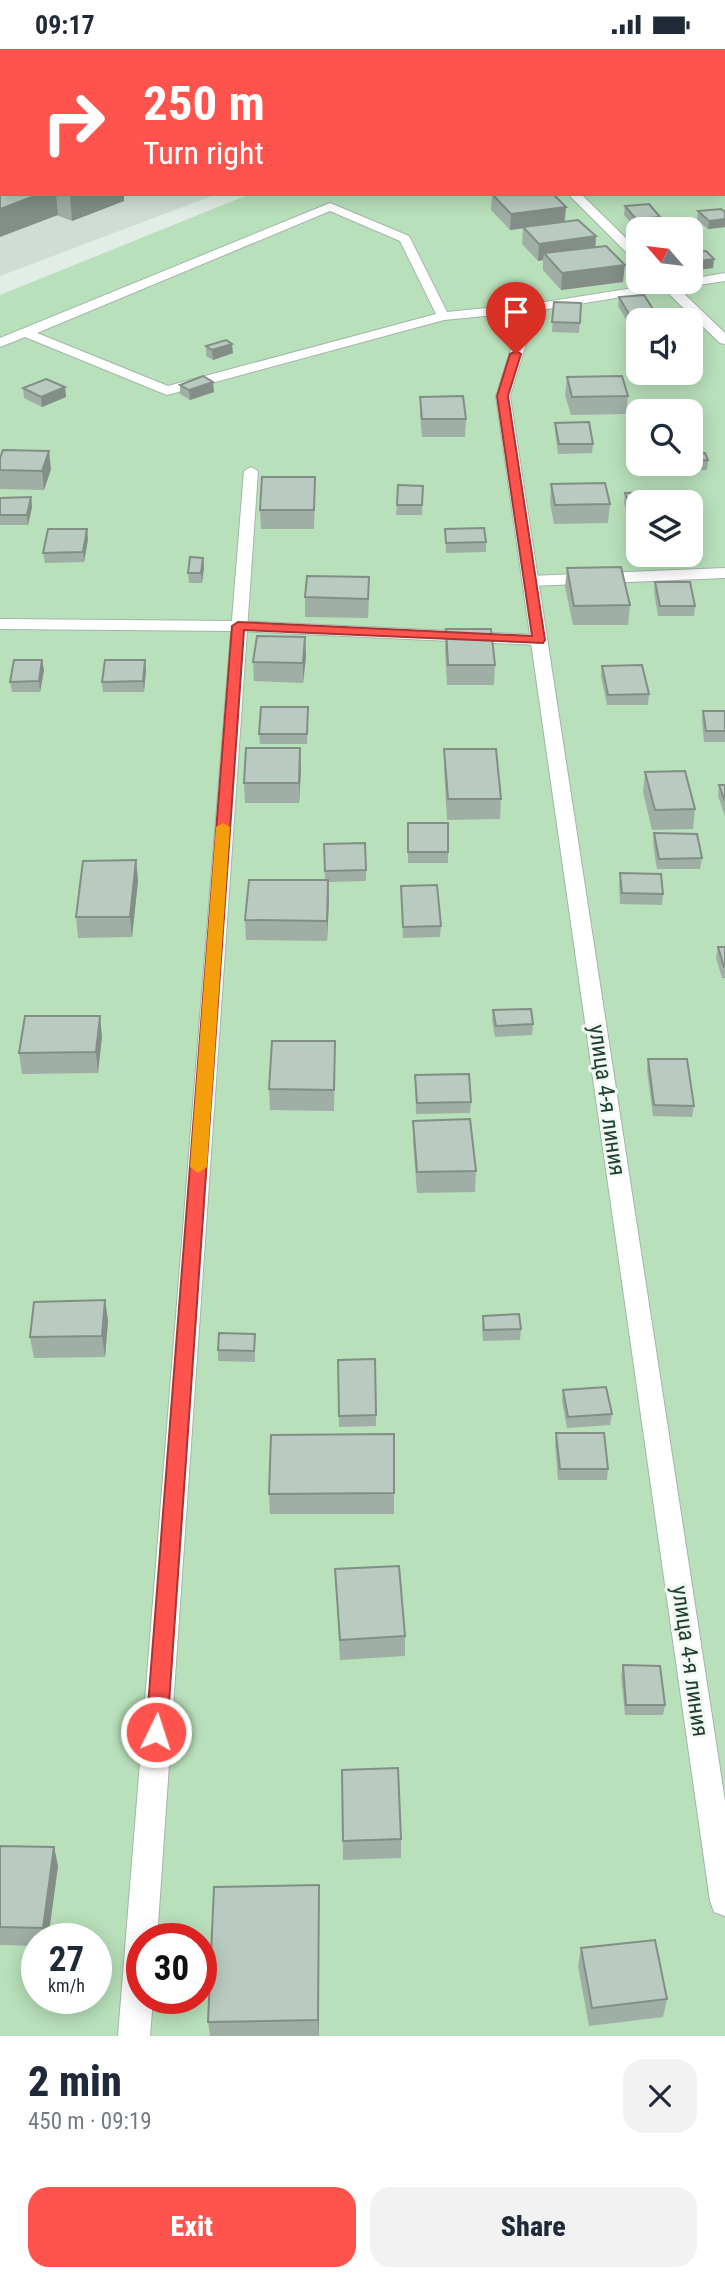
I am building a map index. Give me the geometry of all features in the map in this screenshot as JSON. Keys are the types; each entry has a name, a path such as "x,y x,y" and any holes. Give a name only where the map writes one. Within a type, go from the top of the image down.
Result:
{"street":[{"path":"576,196 626,245"},
{"path":"0,343 330,207 405,239 443,316"},
{"path":"704,279 725,277"},
{"path":"26,333 167,391 443,316 537,307 626,291"},
{"path":"677,294 725,339"},
{"name":"улица 4-я линия","path":"537,307 529,312 503,396 725,1901"},
{"path":"134,2036 251,471"},
{"path":"530,581 725,573"},
{"path":"0,624 238,626 539,640"}],"shaded area":[{"path":"0,196 212,196 0,276"}],"green space":[{"path":"245,196 725,196 725,2036 0,2036 0,295"}],"building":[{"path":"0,196 35,196 0,209"},
{"path":"494,196 555,196 566,207 511,214"},
{"path":"649,204 660,217 634,217 625,206"},
{"path":"721,209 725,212 725,219 709,221 698,211"},
{"path":"578,220 596,236 539,244 523,227"},
{"path":"606,246 625,265 562,273 544,253"},
{"path":"706,251 714,259 704,260"},
{"path":"644,295 652,308 626,309 619,297"},
{"path":"554,302 581,303 580,323 552,322"},
{"path":"226,340 232,344 212,350 206,346"},
{"path":"203,376 213,382 189,390 180,385"},
{"path":"622,376 628,396 572,397 567,377"},
{"path":"46,379 65,387 41,397 23,388"},
{"path":"463,396 466,419 422,419 420,397"},
{"path":"589,422 593,444 559,444 555,423"},
{"path":"3,450 49,451 42,471 0,470"},
{"path":"262,477 315,477 314,510 260,510"},
{"path":"605,483 610,504 555,505 551,484"},
{"path":"398,485 423,486 422,505 397,505"},
{"path":"31,497 27,515 0,515 0,498"},
{"path":"484,528 486,542 446,543 445,529"},
{"path":"48,529 87,529 83,552 43,553"},
{"path":"190,557 203,558 201,573 188,573"},
{"path":"621,567 630,605 574,606 567,568"},
{"path":"307,576 369,577 368,599 305,597"},
{"path":"655,582 690,582 695,606 660,606"},
{"path":"446,629 491,629 495,665 448,665"},
{"path":"257,636 305,637 303,663 253,662"},
{"path":"14,660 42,660 39,681 10,682"},
{"path":"105,660 145,660 143,681 102,682"},
{"path":"642,665 649,694 608,695 602,666"},
{"path":"261,707 308,707 307,734 259,734"},
{"path":"703,711 725,711 725,731 706,731"},
{"path":"246,748 300,748 299,783 244,783"},
{"path":"444,749 496,749 501,799 448,799"},
{"path":"685,771 695,809 655,810 645,772"},
{"path":"719,785 725,785 725,801"},
{"path":"408,823 448,823 448,852 408,852"},
{"path":"654,833 697,834 702,858 659,859"},
{"path":"365,843 366,870 325,871 324,844"},
{"path":"136,860 130,917 76,917 83,861"},
{"path":"620,873 661,874 663,894 622,893"},
{"path":"249,880 328,880 327,921 245,920"},
{"path":"437,885 441,926 403,927 401,886"},
{"path":"718,947 725,947 725,967 724,967"},
{"path":"531,1009 533,1024 496,1026 493,1010"},
{"path":"25,1016 100,1016 96,1052 19,1053"},
{"path":"272,1041 335,1041 334,1090 269,1089"},
{"path":"648,1059 687,1059 694,1106 654,1105"},
{"path":"469,1074 471,1102 417,1103 415,1075"},
{"path":"470,1119 476,1171 417,1172 413,1121"},
{"path":"105,1300 102,1336 30,1337 34,1302"},
{"path":"519,1314 521,1329 484,1330 483,1316"},
{"path":"219,1333 255,1334 254,1351 218,1350"},
{"path":"375,1359 376,1415 339,1416 338,1360"},
{"path":"606,1387 612,1414 568,1417 563,1390"},
{"path":"556,1433 604,1433 608,1469 560,1469"},
{"path":"394,1434 394,1493 269,1494 271,1435"},
{"path":"399,1566 405,1636 340,1640 335,1569"},
{"path":"623,1665 660,1666 665,1705 626,1705"},
{"path":"398,1768 401,1839 343,1841 342,1770"},
{"path":"0,1846 54,1847 44,1923 21,1923 21,1927 0,1927"},
{"path":"319,1885 318,2020 208,2022 208,2014 217,2014 217,1923 212,1923 214,1887"},
{"path":"655,1940 667,1999 592,2008 581,1948"}],"slow traffic":[{"path":"198,1167 223,827"}],"route":[{"path":"156,1732 238,626 539,640 503,396 516,354"}]}
